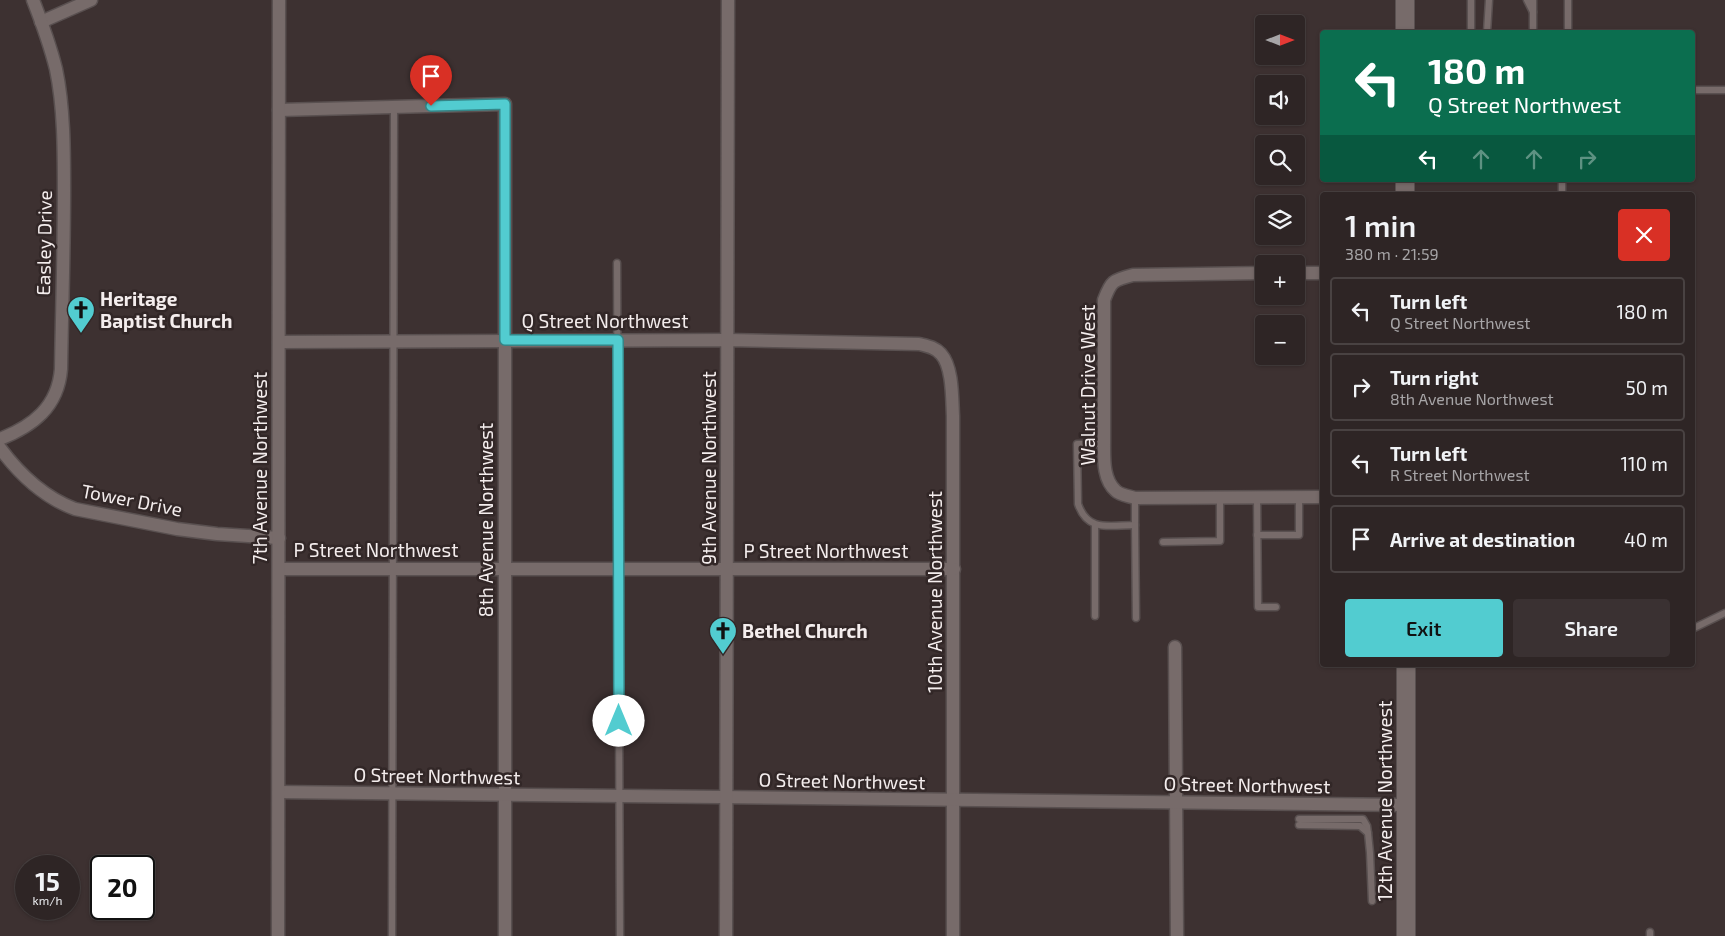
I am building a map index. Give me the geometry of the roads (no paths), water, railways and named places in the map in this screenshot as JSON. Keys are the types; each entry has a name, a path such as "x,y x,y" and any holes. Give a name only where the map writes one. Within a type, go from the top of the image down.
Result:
{"main road":[{"path":"1405,0 1405,30"},
{"name":"12th Avenue Northwest","path":"1406,667 1406,936"}],"street":[{"name":"Easley Drive","path":"0,439 18,432 43,413 54,396 60,380 64,158 56,68 33,0"},
{"path":"41,22 91,0"},
{"name":"7th Avenue Northwest","path":"278,936 279,0"},
{"name":"9th Avenue Northwest","path":"726,936 728,0"},
{"name":"8th Avenue Northwest","path":"394,107 505,104 505,936"},
{"path":"279,110 394,107"},
{"name":"Walnut Drive West","path":"1255,273 1133,274 1120,278 1110,284 1104,300 1104,444 1105,464 1109,482 1117,492 1135,498 1320,497"},
{"path":"1305,273 1320,273"},
{"name":"Q Street Northwest","path":"279,342 728,340 841,342"},
{"name":"10th Avenue Northwest","path":"841,342 919,344 932,347 941,354 947,363 950,378 953,416 954,569 953,936"},
{"name":"Tower Drive","path":"0,448 35,488 60,504 75,509 177,530 279,538"},
{"name":"P Street Northwest","path":"279,569 954,569"},
{"path":"1175,646 1178,936"},
{"name":"O Street Northwest","path":"279,792 1406,805"}],"lane":[{"path":"1471,0 1471,30"},
{"path":"1487,30 1489,0"},
{"path":"1527,0 1533,13"},
{"path":"1533,0 1533,30"},
{"path":"1568,0 1568,30"},
{"path":"1695,90 1725,90"},
{"path":"392,936 394,107"},
{"path":"618,263 620,936"},
{"path":"1104,444 1077,444 1078,504 1081,514 1087,521 1095,525 1135,525"},
{"path":"1257,535 1300,535 1300,497"},
{"path":"1135,498 1136,618"},
{"path":"1163,542 1220,541 1220,498"},
{"path":"1257,498 1258,607 1276,607"},
{"path":"1095,525 1095,616"},
{"path":"1695,628 1725,613"},
{"path":"1299,822 1360,826 1368,833 1372,901"}],"place":[{"name":"Heritage Baptist Church","path":"81,334"},
{"name":"Bethel Church","path":"723,655"}]}
